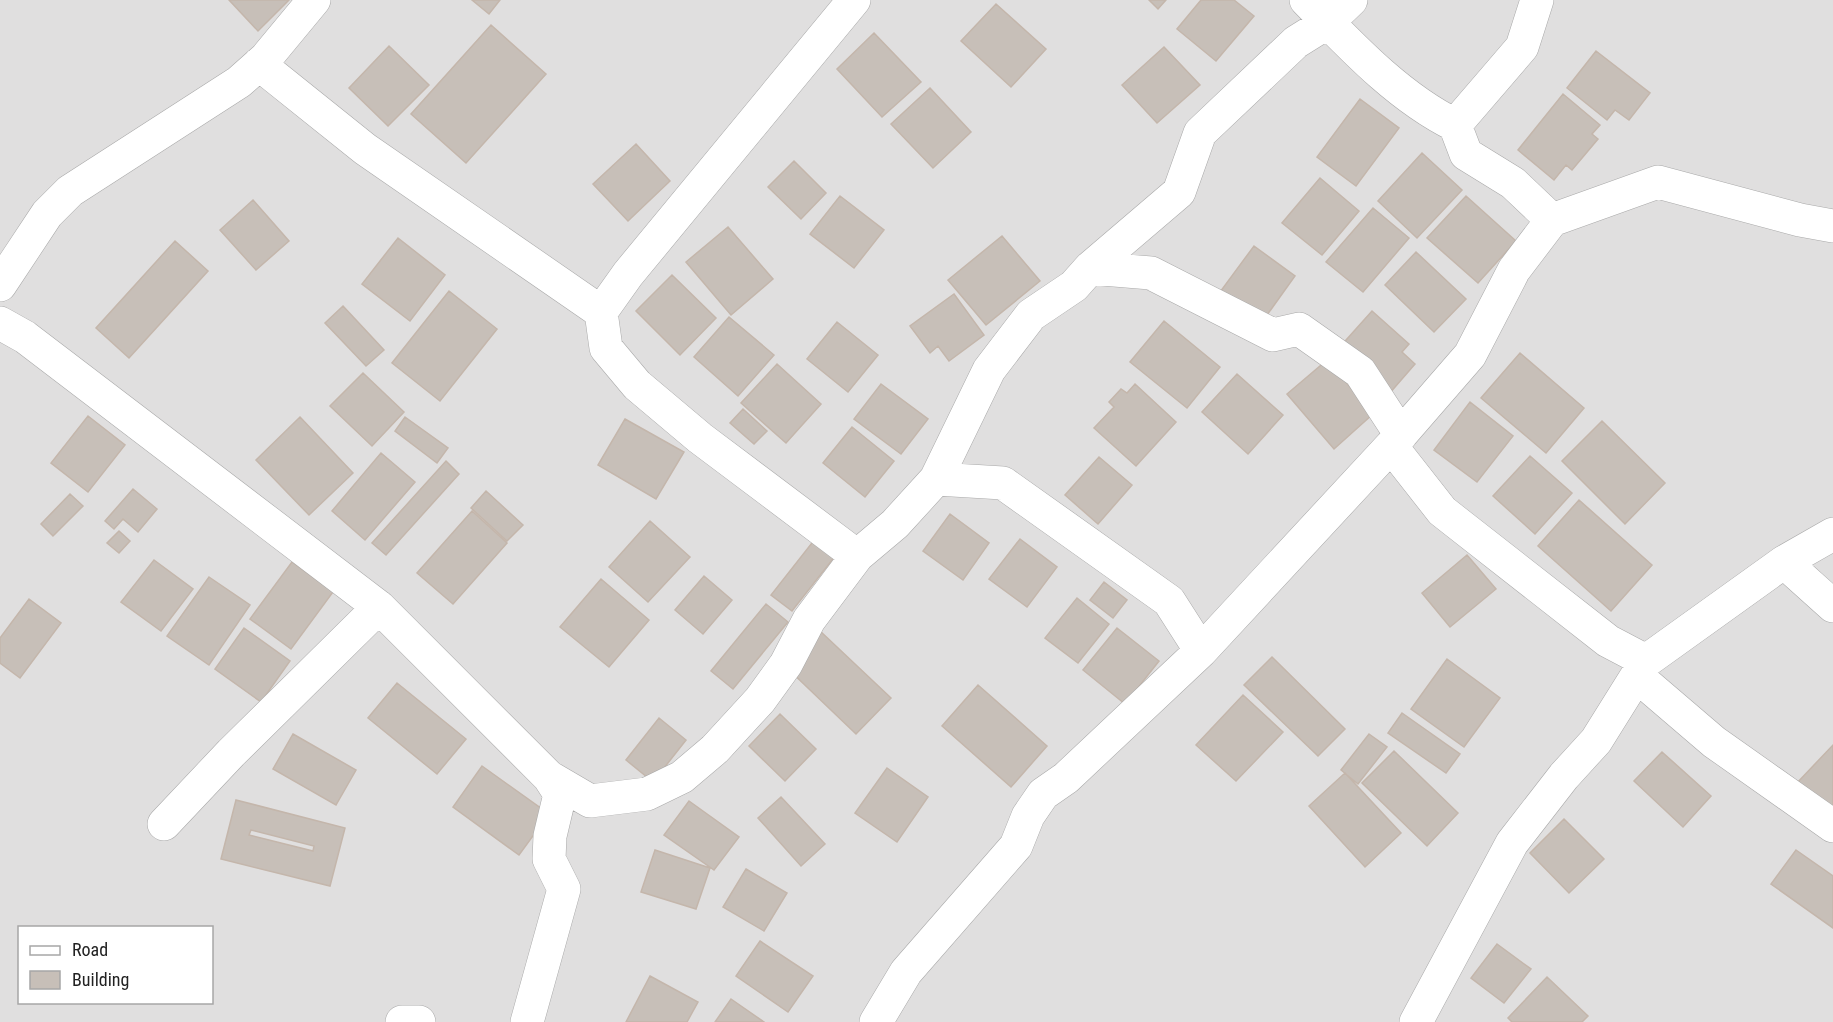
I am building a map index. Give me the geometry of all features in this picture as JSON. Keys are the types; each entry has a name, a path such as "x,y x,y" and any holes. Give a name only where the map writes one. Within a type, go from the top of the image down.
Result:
{"street":[{"path":"0,285 47,214 70,191 239,82 259,64 314,0"},
{"path":"854,0 628,274 601,312 606,348 637,385 700,438 857,556"},
{"path":"549,777 590,801 598,802 647,794 682,777 715,749 760,700 786,664 809,620 857,556 896,524 936,479 989,370 1031,315 1074,286 1090,268 1179,192 1200,133 1296,42 1317,11 1352,0"},
{"path":"1455,125 1522,47 1537,0"},
{"path":"1317,11 1395,85 1431,113 1455,125 1466,154 1513,183 1552,220"},
{"path":"259,64 365,148 601,312"},
{"path":"876,1022 906,972 1016,846 1028,816 1043,794 1066,778 1201,651 1396,441 1470,355 1514,270 1552,220 1658,182 1800,220 1833,226"},
{"path":"1090,268 1151,273 1273,335 1299,328 1360,372 1396,441 1442,511 1608,640 1642,669 1714,742 1833,826"},
{"path":"0,323 26,337 379,607 549,777 560,794 550,836 549,859 564,889 527,1022"},
{"path":"936,479 1003,483 1169,601 1201,651"},
{"path":"1416,1022 1512,843 1564,776 1596,741 1642,669 1784,562 1833,534"},
{"path":"1784,562 1833,606"},
{"path":"164,824 231,753 379,607"},
{"path":"402,1022 419,1022"}],"shaded area":[{"path":"0,0 1833,0 1833,1022 0,1022"}],"building":[{"path":"229,0 289,0 258,31"},
{"path":"472,0 500,0 489,14"},
{"path":"1149,0 1166,0 1158,9"},
{"path":"1201,0 1234,0 1254,16 1216,61 1177,29"},
{"path":"996,4 1046,49 1011,87 961,41"},
{"path":"491,25 546,74 466,163 411,114"},
{"path":"874,33 921,82 882,117 837,69"},
{"path":"389,46 429,85 388,126 349,88"},
{"path":"1164,47 1200,85 1157,123 1122,85"},
{"path":"1596,51 1650,93 1629,120 1615,110 1607,120 1567,88"},
{"path":"930,88 971,132 933,168 891,124"},
{"path":"1563,94 1600,125 1592,134 1598,139 1572,170 1566,165 1554,180 1518,150"},
{"path":"1360,99 1399,128 1356,186 1317,157"},
{"path":"636,144 670,181 628,221 593,184"},
{"path":"1422,153 1462,190 1417,238 1378,201"},
{"path":"794,161 826,193 801,219 768,187"},
{"path":"1320,178 1359,211 1322,255 1282,223"},
{"path":"840,196 884,230 854,268 810,234"},
{"path":"1466,196 1516,241 1478,283 1427,238"},
{"path":"253,200 289,241 256,270 220,230"},
{"path":"1373,208 1409,238 1363,292 1326,262"},
{"path":"728,227 773,279 731,315 686,262"},
{"path":"1002,236 1040,281 986,325 948,280"},
{"path":"398,238 445,275 410,321 362,284"},
{"path":"175,241 208,271 129,358 96,328"},
{"path":"1254,246 1295,276 1262,322 1220,292"},
{"path":"1416,252 1466,299 1434,332 1385,285"},
{"path":"672,275 716,318 680,355 636,311"},
{"path":"449,291 497,329 440,401 392,363"},
{"path":"954,294 984,335 949,361 938,346 930,353 910,326"},
{"path":"343,306 384,350 366,366 325,323"},
{"path":"1372,311 1409,344 1402,352 1415,364 1389,394 1338,349"},
{"path":"729,317 774,355 738,396 694,357"},
{"path":"1164,321 1220,367 1187,408 1130,362"},
{"path":"837,322 878,355 848,392 807,359"},
{"path":"1520,353 1584,408 1546,453 1481,398"},
{"path":"1327,360 1373,414 1334,449 1287,394"},
{"path":"777,364 821,404 786,443 741,403"},
{"path":"363,373 404,412 372,446 330,406"},
{"path":"1237,374 1283,415 1248,454 1202,412"},
{"path":"881,384 928,419 901,454 854,419"},
{"path":"1135,384 1176,422 1136,466 1094,428 1114,407 1109,402 1121,389 1127,393"},
{"path":"1470,402 1513,436 1477,482 1434,450"},
{"path":"743,409 767,431 754,444 730,423"},
{"path":"88,416 125,445 88,492 51,463"},
{"path":"300,417 353,473 309,515 256,460"},
{"path":"405,417 448,448 437,463 395,431"},
{"path":"625,419 684,452 656,499 598,465"},
{"path":"1602,421 1665,483 1625,524 1562,461"},
{"path":"852,427 894,461 865,497 823,463"},
{"path":"381,453 415,482 365,540 332,511"},
{"path":"1530,456 1572,493 1535,534 1493,496"},
{"path":"1099,457 1132,485 1098,524 1065,495"},
{"path":"446,461 459,474 386,555 372,543"},
{"path":"133,489 157,509 138,532 123,519 114,529 105,521"},
{"path":"486,491 523,525 507,541 471,508"},
{"path":"70,494 83,506 53,536 41,524"},
{"path":"1579,500 1652,565 1611,611 1538,546"},
{"path":"472,511 507,543 453,604 417,573"},
{"path":"950,514 989,543 963,580 923,551"},
{"path":"650,521 690,557 648,602 609,567"},
{"path":"119,531 130,541 119,553 107,543"},
{"path":"819,534 840,550 792,611 771,595"},
{"path":"1020,539 1057,567 1027,607 989,579"},
{"path":"1467,555 1496,589 1450,627 1422,593"},
{"path":"154,560 193,589 161,631 121,602"},
{"path":"292,562 333,592 291,649 250,619"},
{"path":"704,576 732,600 703,634 675,610"},
{"path":"209,577 250,605 209,665 167,636"},
{"path":"601,579 649,620 609,667 560,627"},
{"path":"1104,582 1127,600 1113,618 1090,600"},
{"path":"1077,598 1109,624 1078,663 1045,638"},
{"path":"29,599 61,623 20,678 0,663 0,638"},
{"path":"766,604 788,622 733,689 711,671"},
{"path":"244,628 290,661 261,702 215,669"},
{"path":"1117,628 1159,661 1125,704 1083,670"},
{"path":"819,630 891,698 856,734 785,666"},
{"path":"1272,657 1345,729 1318,756 1244,685"},
{"path":"1447,659 1500,698 1464,747 1411,709"},
{"path":"397,683 466,739 437,774 368,718"},
{"path":"978,685 1047,746 1011,787 942,726"},
{"path":"1243,695 1283,732 1236,781 1196,745"},
{"path":"1402,713 1460,754 1446,773 1388,733"},
{"path":"780,714 816,749 785,781 749,746"},
{"path":"659,718 686,740 653,782 626,760"},
{"path":"293,734 356,770 336,805 273,769"},
{"path":"1369,734 1387,747 1358,784 1341,770"},
{"path":"1833,745 1833,818 1796,784"},
{"path":"1394,751 1458,813 1427,846 1362,783"},
{"path":"1662,752 1711,796 1683,827 1634,781"},
{"path":"482,766 549,814 519,855 453,807"},
{"path":"887,768 928,797 897,842 855,813"},
{"path":"1345,773 1401,833 1365,867 1309,806"},
{"path":"781,797 825,844 801,866 758,818"},
{"path":"236,800 345,828 330,886 221,859","holes":["251,830 314,846 313,851 249,835"]},
{"path":"689,801 739,837 714,870 664,835"},
{"path":"1564,819 1604,859 1569,893 1530,853"},
{"path":"655,850 710,868 696,909 641,892"},
{"path":"1796,850 1833,876 1833,928 1771,884"},
{"path":"746,869 787,893 764,931 723,907"},
{"path":"760,941 813,976 788,1012 736,976"},
{"path":"1497,944 1531,969 1504,1003 1471,978"},
{"path":"650,976 698,1002 687,1022 626,1022"},
{"path":"1547,977 1588,1016 1582,1022 1512,1022 1508,1018"},
{"path":"731,999 764,1022 715,1022"}]}
